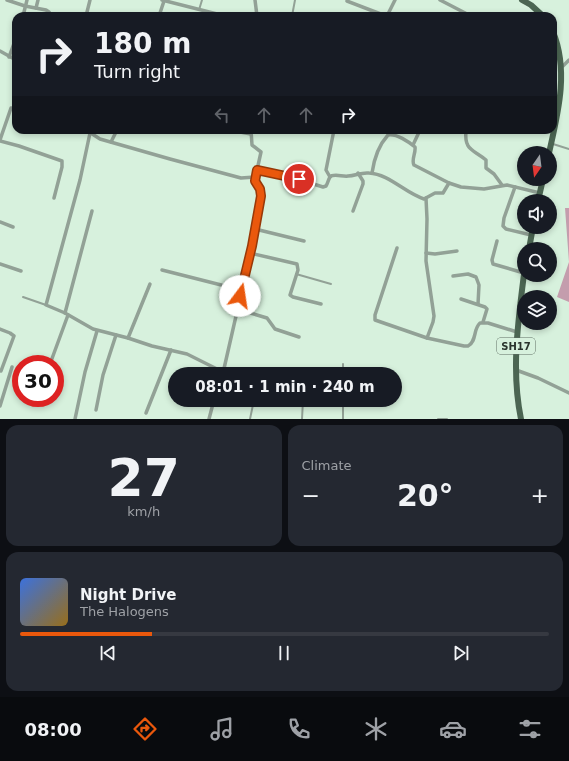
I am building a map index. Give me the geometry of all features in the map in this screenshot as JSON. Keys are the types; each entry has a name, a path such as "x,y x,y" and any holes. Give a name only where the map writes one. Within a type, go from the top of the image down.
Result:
{"main road":[{"path":"522,0 531,5 539,12"},
{"path":"557,41 565,62 562,93 557,116"},
{"path":"551,144 553,134"},
{"path":"540,193 542,186"},
{"path":"529,242 531,234"},
{"name":"SH17","path":"521,419 515,353 523,282"}],"street":[{"path":"7,0 49,12"},
{"path":"24,12 27,0"},
{"path":"36,8 38,0"},
{"path":"87,12 90,0"},
{"path":"160,12 163,0 207,12"},
{"path":"255,0 256,12"},
{"path":"389,12 395,0"},
{"path":"440,0 463,12"},
{"path":"347,1 376,12"},
{"path":"9,57 12,49"},
{"path":"0,51 12,58"},
{"path":"11,108 0,141 62,160 62,167 54,198"},
{"path":"211,367 186,354 97,331 46,305 81,175 90,134 100,139 241,178 255,177"},
{"path":"111,142 115,134"},
{"path":"224,367 250,253 261,196 260,189 255,182 255,177 261,152 252,145 251,134"},
{"path":"330,177 326,170 333,134"},
{"path":"413,146 418,134"},
{"path":"466,134 466,143 468,147 485,159 487,162 486,168 494,174 502,185"},
{"path":"372,173 378,150 388,135 394,135 416,149 413,161 414,165 449,183 461,187 476,189 502,185 540,193"},
{"path":"257,170 288,176 321,187 326,186 330,177 333,175 346,177 358,173 372,173 382,176 422,198 426,198 435,193 443,193 449,183"},
{"path":"353,211 363,184 363,181 358,173"},
{"path":"515,187 504,218 503,226 506,229 517,231"},
{"path":"426,198 427,270 434,316 426,338"},
{"path":"53,355 66,314 92,211"},
{"path":"0,222 13,227"},
{"path":"255,229 304,241"},
{"path":"496,241 492,260 493,264 517,271"},
{"path":"397,248 374,318 376,321 426,338 468,346 473,341 478,324 483,322 517,332"},
{"path":"426,253 435,254 457,251"},
{"path":"250,253 296,263 298,267 290,295 321,304"},
{"path":"0,265 21,271"},
{"path":"162,270 241,290"},
{"path":"453,276 468,274 476,277 479,285 478,304"},
{"path":"128,338 150,284"},
{"path":"462,299 486,308 483,322"},
{"path":"237,309 267,318 275,329 299,337"},
{"path":"0,329 14,336 1,371"},
{"path":"75,419 85,372 97,331"},
{"path":"96,410 104,375 116,335"},
{"path":"146,413 171,350"},
{"path":"0,406 2,391 12,367"},
{"path":"516,370 538,378 569,393"},
{"path":"209,419 212,407"}],"lane":[{"path":"199,10 202,0"},
{"path":"293,12 295,0"},
{"path":"551,144 569,149"},
{"path":"296,274 331,284"},
{"path":"24,296 46,305"},
{"path":"250,419 253,407"},
{"path":"302,419 303,407"},
{"path":"343,407 343,419"},
{"path":"438,419 447,419"}],"shaded area":[{"path":"565,208 569,208 569,262"},
{"path":"569,262 569,302 557,297"}],"route":[{"path":"240,296 252,246 261,196 260,189 255,181 257,170 299,179"}]}
